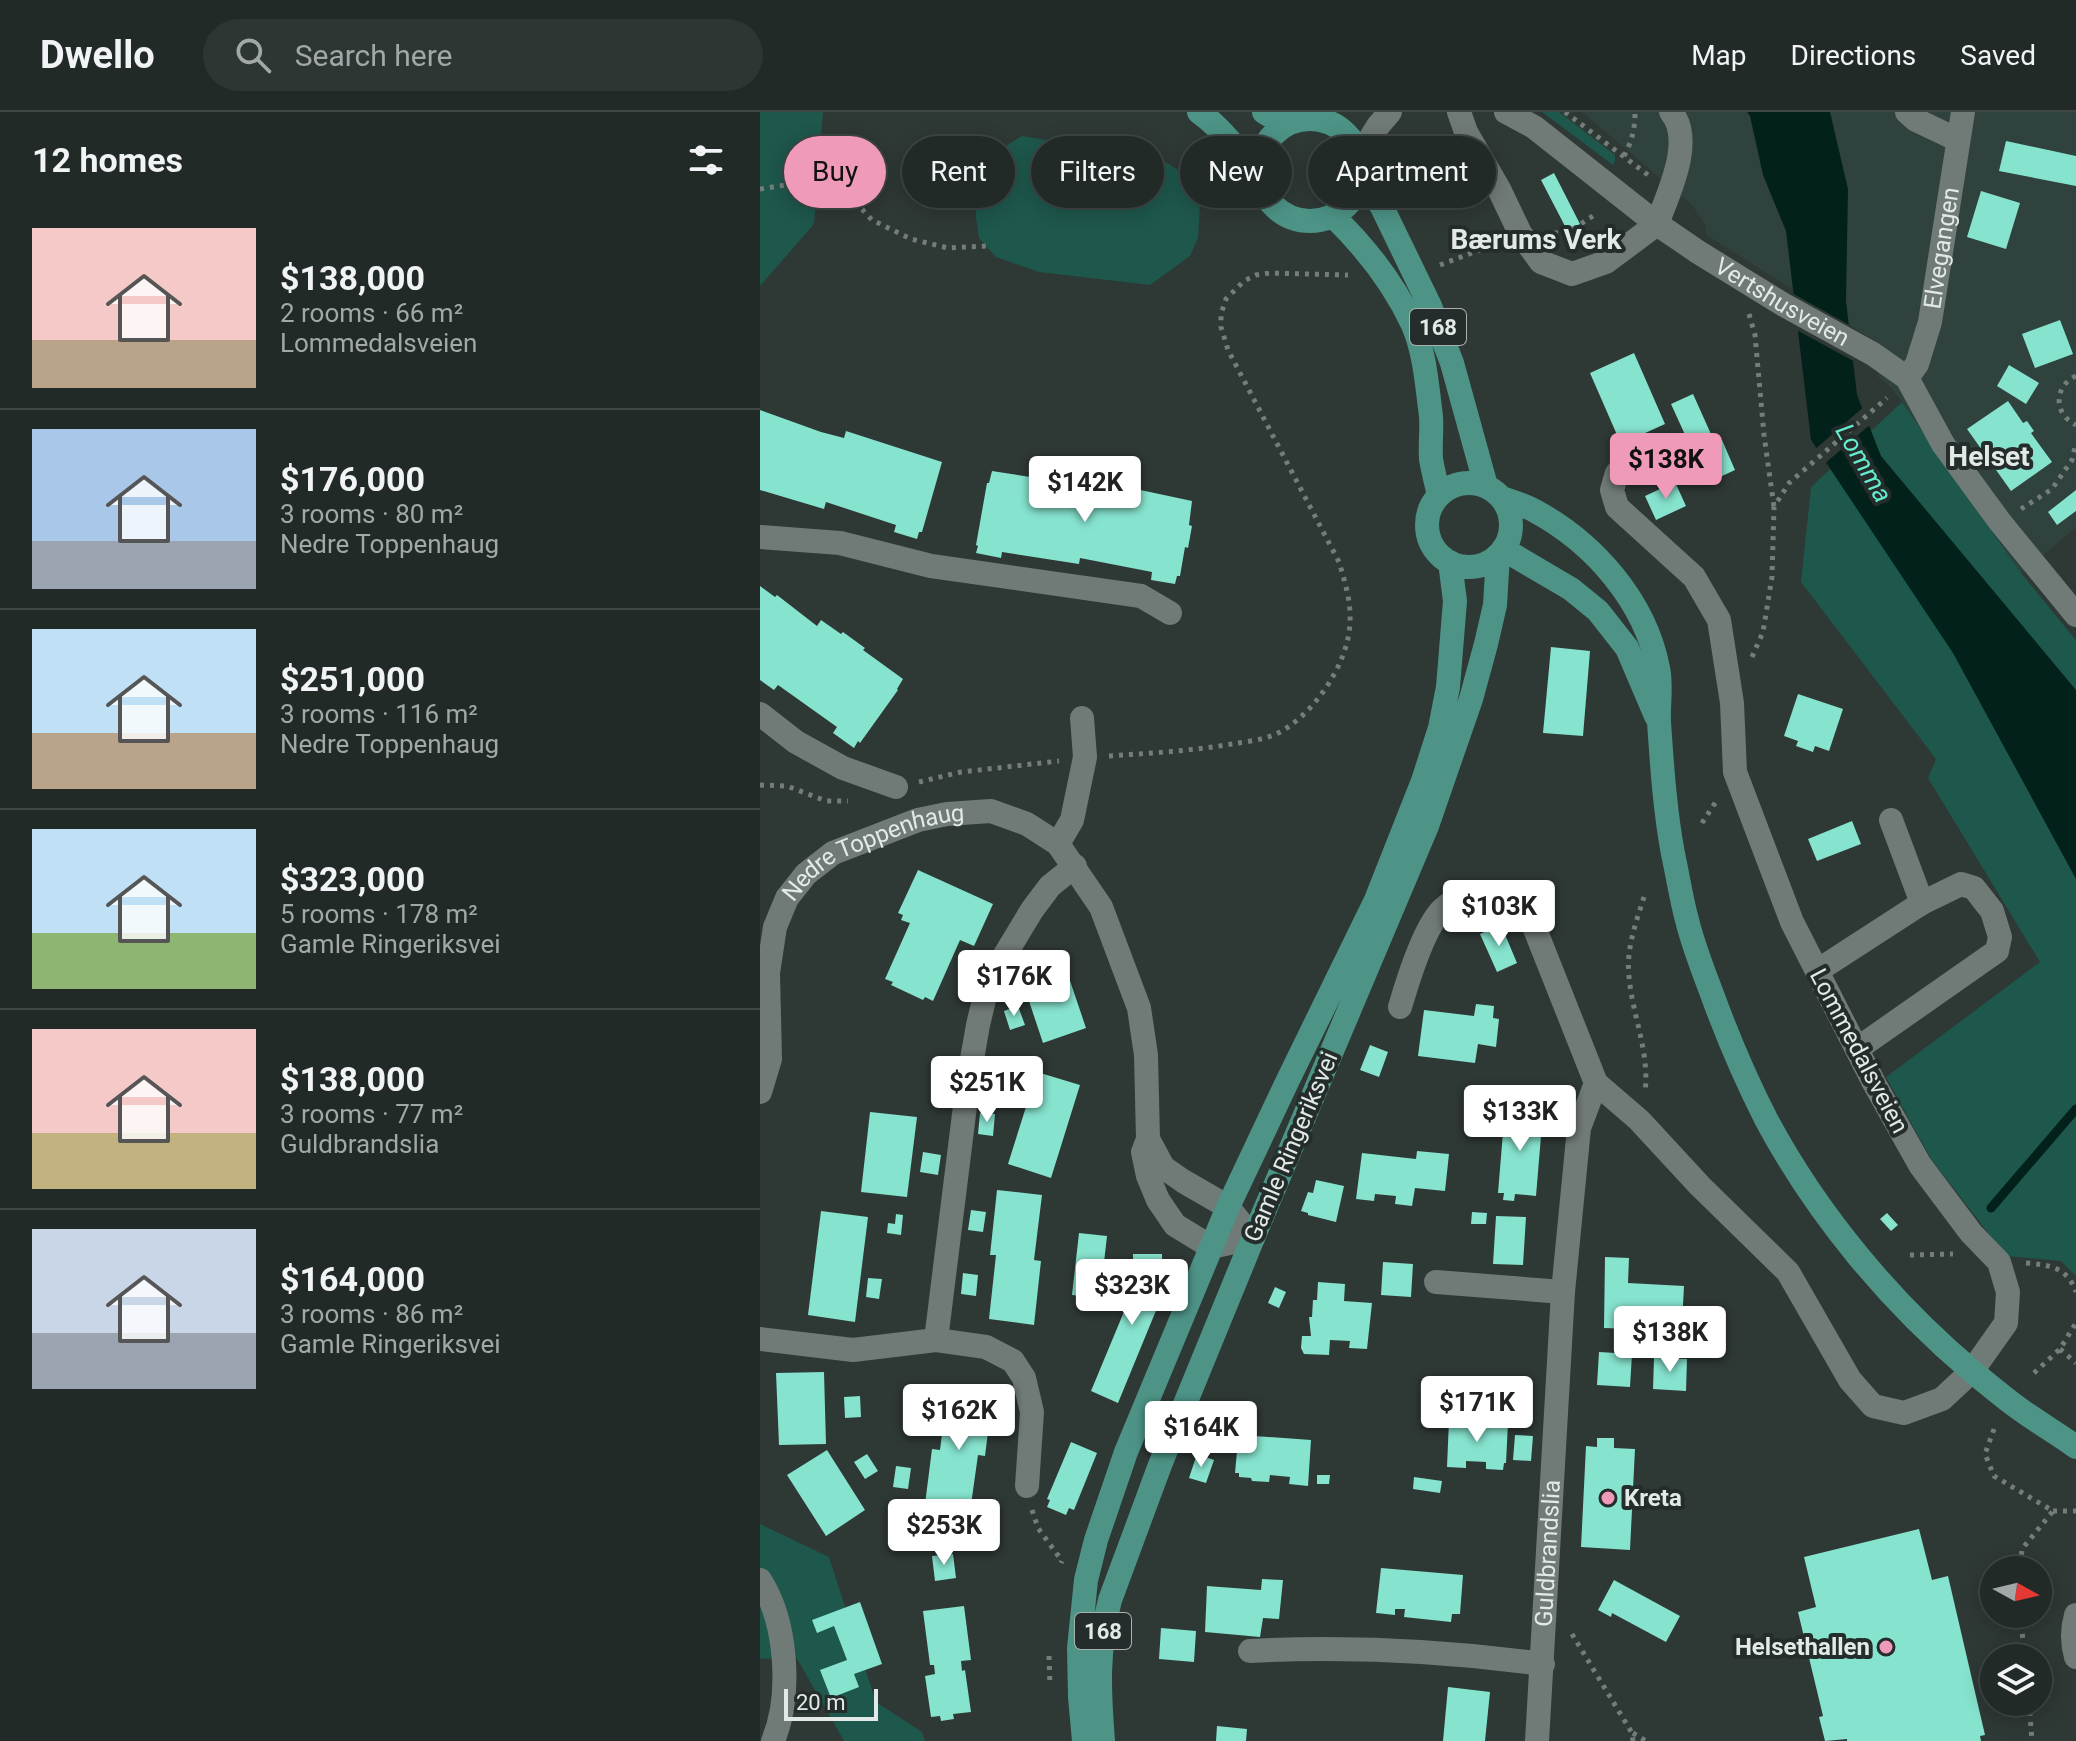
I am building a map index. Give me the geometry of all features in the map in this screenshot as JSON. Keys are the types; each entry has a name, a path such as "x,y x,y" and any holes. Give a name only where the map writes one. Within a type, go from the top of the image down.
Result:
{"main road":[{"path":"1199,112 1226,136"},
{"path":"1264,112 1327,121 1348,136"},
{"path":"1271,136 1302,118"},
{"path":"1276,208 1290,218 1312,222 1333,216 1343,208"},
{"name":"168","path":"1382,208 1430,306 1494,492 1510,514 1510,532 1501,552"},
{"name":"168","path":"1333,216 1354,237 1392,287 1413,326 1422,354 1431,420 1431,458 1439,495 1429,512 1427,531 1435,549 1450,562"},
{"path":"1439,495 1453,485 1470,482 1534,510 1562,529 1611,571 1629,596 1659,669 1659,722 1673,851 1687,921 1725,1030 1750,1087 1786,1154 1860,1258 1899,1301 1972,1371 2020,1410 2070,1440"},
{"path":"1450,562 1466,567 1483,564 1501,552 1571,589 1598,611 1627,648 1659,722"},
{"name":"Gamle Ringeriksvei","path":"1103,1741 1100,1661 1110,1600 1160,1465 1427,826 1479,672 1495,605 1501,552"},
{"name":"Gamle Ringeriksvei","path":"1084,1741 1080,1697 1081,1611 1090,1561 1105,1510 1228,1207 1376,900 1428,767 1448,687 1455,601 1450,562"}],"street":[{"path":"1372,136 1390,112"},
{"path":"1459,112 1466,132 1520,233 1541,262 1572,274 1606,262 1657,224 1677,167 1681,142 1676,118 1671,112"},
{"name":"Vertshusveien","path":"1506,112 1534,127 1657,224 1740,279 1873,354 1901,384"},
{"path":"1907,112 1916,120 1958,140"},
{"name":"Elvegangen","path":"1901,384 1917,364 1930,322 1963,112"},
{"path":"1901,384 2000,522 2076,615"},
{"name":"Lommedalsveien","path":"1635,458 1617,473 1612,490 1617,507 1694,577 1719,620 1732,703 1735,772 1792,922 1920,1165 1971,1233 1999,1262"},
{"path":"760,537 840,543 931,566 1141,596 1170,613"},
{"path":"760,714 796,742 843,768 896,787"},
{"path":"1058,844 1072,820 1085,757 1082,718"},
{"name":"Nedre Toppenhaug","path":"760,1092 770,1059 768,973 775,927 787,898 806,874 833,853 918,820 947,814 991,811 1027,824 1058,844 1101,907 1139,1008 1146,1055 1148,1139 1143,1152 1148,1176 1158,1200 1175,1225 1211,1247"},
{"path":"1891,820 1922,903"},
{"path":"936,1340 968,1082 988,983 1032,910 1050,886 1075,866"},
{"path":"1817,971 1922,903 1961,884 1974,888 1992,911 2000,937 1997,951 1857,1049"},
{"path":"1400,1007 1419,951 1442,909 1465,896 1475,895 1517,902 1529,914 1596,1083 1639,1120 1700,1186 1788,1272 1850,1380 1873,1406 1904,1413 1942,1399 1972,1371 2006,1323 2008,1292 1999,1262"},
{"name":"Guldbrandslia","path":"1537,1741 1563,1292 1579,1128 1596,1083"},
{"path":"1148,1139 1163,1167 1228,1207 1253,1238 1211,1247"},
{"path":"1436,1282 1563,1292"},
{"path":"760,1339 853,1350 936,1340 986,1347 1013,1361 1024,1378 1032,1412 1027,1486"},
{"path":"760,1580 780,1625 785,1677 778,1730 773,1741"},
{"path":"2076,1615 2073,1626 2076,1657"},
{"path":"1250,1651 1350,1649 1493,1657 1543,1664"}],"path":[{"path":"1624,156 1632,142 1635,112"},
{"path":"760,189 792,184 848,194 872,220 911,239 948,248 986,246"},
{"path":"1435,266 1486,249 1520,233 1567,233 1596,214"},
{"path":"1740,279 1755,335 1774,507 1772,577 1763,632 1751,661"},
{"path":"2076,376 2062,386 2058,399 2060,411 2076,425"},
{"path":"1774,507 1789,483 1901,384"},
{"path":"2000,522 2052,489 2072,460 2076,443"},
{"path":"1108,767 1112,755"},
{"path":"1639,1120 1646,1089 1646,1061 1628,975 1630,939 1644,897"},
{"path":"1999,1262 2047,1265 2067,1274 2076,1292"},
{"path":"2034,1373 2060,1349 2076,1323"},
{"path":"2060,1349 2076,1363"},
{"path":"1994,1429 1985,1454 1994,1476 2053,1511 2076,1511"},
{"path":"1027,1486 1038,1528 1062,1561 1059,1576"},
{"path":"2021,1556 2022,1549 2053,1511"},
{"path":"1546,1607 1572,1633 1632,1733 1633,1741"},
{"path":"1049,1648 1050,1688"},
{"path":"2030,1716 2032,1741"},
{"path":"1632,1733 1646,1741"}],"shaded area":[{"path":"760,112 823,112 821,136 784,136 784,208 815,208 814,224 760,286"},
{"path":"1542,112 1559,112 1615,155 1613,165"},
{"name":"Bærums Verk","path":"1582,112 2076,112 2076,528 2021,573 1902,402 1878,377 1883,346 1706,235 1706,226 1692,205"},
{"path":"1022,136 1031,137 1031,208 1164,208 1164,161 1180,171 1180,208 1200,208 1198,238 1190,256 1150,285 1039,272 996,257 979,238 976,208 1015,208 1015,140"},
{"path":"1902,402 2021,573 2076,640 2076,1276 2061,1261 2006,1256 1931,1159 1886,1077 2040,962 1928,778 1936,759 1801,582 1811,487"},
{"path":"760,1524 829,1557 876,1702 922,1732 925,1741 844,1741 796,1657 760,1659"}],"water":[{"name":"Lomma","path":"1747,112 1830,112 1848,189 1846,301 1857,395 1881,456 2076,690 2076,879 1953,653 1811,440 1786,231 1763,175"}],"pier":[{"path":"1790,292 1853,327 1857,363 1793,328"},
{"path":"1866,405 1872,423 1823,465 1813,451"}],"building":[{"path":"2006,141 2076,156 2076,186 1999,171"},
{"path":"1554,173 1580,224 1567,230 1541,180"},
{"path":"1981,191 2020,203 2006,249 1967,237"},
{"path":"2060,320 2073,354 2035,368 2022,334"},
{"path":"1634,353 1665,424 1621,444 1590,373"},
{"path":"2009,365 2039,383 2026,404 1997,386"},
{"path":"1693,394 1715,443 1722,440 1735,470 1707,483 1671,404"},
{"path":"2008,401 2023,423 2027,421 2034,431 2031,433 2052,462 2011,491 1967,429"},
{"path":"760,410 821,432 844,438 846,431 942,462 922,532 919,532 917,539 894,532 896,525 826,502 824,509 760,490"},
{"path":"992,471 1068,483 1091,490 1093,483 1117,485 1192,501 1189,525 1192,526 1180,576 1177,576 1175,584 1151,580 1152,572 1080,558 1079,564 1002,552 1001,558 976,553 987,483"},
{"path":"1675,482 1686,506 1656,520 1645,496"},
{"path":"2076,490 2076,511 2057,525 2048,512"},
{"path":"760,586 817,626 821,620 841,634 843,632 903,679 854,748 833,733 837,727 778,685 774,690 760,680"},
{"path":"1551,647 1590,651 1583,736 1543,733"},
{"path":"1798,694 1843,709 1829,751 1815,746 1813,752 1796,746 1798,741 1784,736"},
{"path":"1852,821 1861,844 1817,861 1808,839"},
{"path":"918,870 993,904 974,946 960,940 933,1001 925,997 923,1000 885,979 910,923 901,920 903,915 898,913"},
{"path":"1501,925 1517,963 1497,972 1480,934"},
{"path":"1065,966 1086,1028 1043,1043 1022,980"},
{"path":"1476,1004 1494,1006 1493,1018 1499,1019 1496,1047 1478,1044 1475,1063 1418,1056 1424,1010 1474,1016"},
{"path":"1018,1006 1025,1025 1010,1030 1004,1011"},
{"path":"1370,1045 1388,1052 1379,1077 1360,1070"},
{"path":"1037,1072 1080,1085 1051,1178 1008,1164"},
{"path":"984,1082 999,1082 999,1094 984,1094"},
{"path":"1505,1108 1543,1112 1536,1196 1515,1194 1514,1201 1503,1200 1504,1193 1498,1193"},
{"path":"870,1112 917,1117 907,1197 861,1192"},
{"path":"980,1113 995,1114 993,1136 978,1134"},
{"path":"1417,1151 1449,1154 1445,1191 1415,1188 1412,1206 1395,1204 1396,1196 1375,1194 1374,1201 1356,1199 1362,1153 1416,1159"},
{"path":"923,1152 941,1155 938,1175 920,1172"},
{"path":"1316,1180 1344,1186 1336,1222 1301,1211 1308,1192 1313,1193"},
{"path":"997,1190 1042,1195 1034,1260 1041,1261 1034,1325 989,1319 996,1255 990,1255"},
{"path":"971,1210 986,1212 983,1232 968,1230"},
{"path":"821,1211 868,1217 855,1322 808,1315"},
{"path":"1472,1212 1487,1213 1486,1224 1471,1224"},
{"path":"1887,1213 1898,1225 1891,1231 1880,1219"},
{"path":"896,1214 903,1215 901,1235 887,1233 888,1223 895,1224"},
{"path":"1496,1216 1526,1217 1523,1265 1493,1264"},
{"path":"1079,1233 1107,1236 1100,1298 1072,1295"},
{"path":"1133,1254 1162,1254 1162,1296 1118,1403 1091,1391 1133,1290"},
{"path":"1605,1257 1629,1258 1628,1283 1684,1286 1682,1324 1661,1323 1661,1331 1643,1330 1643,1322 1634,1322 1633,1329 1604,1328"},
{"path":"1383,1262 1413,1264 1411,1297 1381,1295"},
{"path":"963,1273 978,1275 976,1296 961,1294"},
{"path":"868,1278 882,1279 879,1299 866,1297"},
{"path":"1318,1282 1345,1284 1344,1301 1372,1303 1367,1349 1349,1348 1350,1341 1330,1340 1329,1355 1304,1354 1302,1336 1311,1336 1309,1317 1312,1317 1313,1300 1317,1300"},
{"path":"1275,1287 1286,1292 1279,1308 1268,1303"},
{"path":"1599,1352 1632,1354 1630,1387 1597,1385"},
{"path":"1654,1358 1687,1359 1686,1391 1653,1389"},
{"path":"824,1372 826,1444 779,1445 776,1373"},
{"path":"948,1386 993,1392 985,1456 978,1455 969,1519 924,1512 932,1449 940,1450"},
{"path":"860,1396 861,1417 845,1418 844,1397"},
{"path":"910,1403 925,1405 922,1426 907,1423"},
{"path":"1449,1420 1508,1423 1503,1470 1486,1469 1486,1462 1466,1461 1466,1468 1447,1467"},
{"path":"1515,1435 1533,1436 1531,1461 1513,1460"},
{"path":"1254,1436 1311,1440 1308,1486 1289,1484 1290,1477 1270,1475 1269,1482 1239,1477 1239,1473 1235,1473 1237,1451 1252,1452"},
{"name":"Kreta","path":"1597,1438 1614,1438 1614,1448 1635,1449 1630,1550 1581,1547 1586,1446 1597,1447"},
{"path":"1071,1442 1097,1453 1074,1510 1069,1508 1066,1515 1047,1507 1050,1500 1047,1499"},
{"path":"827,1450 865,1510 826,1536 787,1475"},
{"path":"867,1454 878,1471 865,1479 854,1462"},
{"path":"1197,1454 1214,1460 1206,1483 1189,1478"},
{"path":"896,1466 911,1468 908,1489 893,1487"},
{"path":"1317,1475 1330,1475 1329,1484 1317,1484"},
{"path":"1414,1477 1442,1481 1440,1493 1413,1489"},
{"name":"Helsethallen","path":"1919,1529 1932,1580 1948,1576 1985,1735 1980,1736 1981,1741 1825,1741 1819,1717 1823,1716 1798,1612 1816,1607 1804,1557"},
{"path":"953,1554 956,1578 935,1581 932,1556"},
{"path":"1381,1568 1463,1575 1460,1614 1452,1614 1451,1622 1404,1617 1405,1609 1395,1609 1395,1615 1376,1613"},
{"path":"1262,1579 1283,1580 1279,1619 1263,1618 1260,1637 1205,1632 1207,1586 1261,1590"},
{"path":"1614,1580 1680,1616 1666,1642 1612,1613 1611,1617 1598,1610"},
{"path":"860,1602 882,1664 854,1674 859,1687 831,1698 820,1670 847,1660 834,1626 817,1633 812,1620"},
{"path":"964,1606 971,1660 961,1661 971,1712 953,1714 954,1719 941,1721 940,1716 931,1717 925,1676 935,1674 934,1665 930,1665 923,1611"},
{"path":"1161,1628 1196,1631 1194,1662 1159,1659"},
{"path":"1448,1687 1490,1692 1485,1741 1443,1741"},
{"path":"1217,1726 1247,1729 1246,1741 1216,1741"}],"waterway":[{"path":"1991,1208 2076,1109"}],"place":[{"name":"Kreta","path":"1608,1498"},
{"name":"Helsethallen","path":"1886,1647"}],"district":[{"name":"Bærums Verk","path":"1536,239"},
{"name":"Helset","path":"1989,456"}]}
